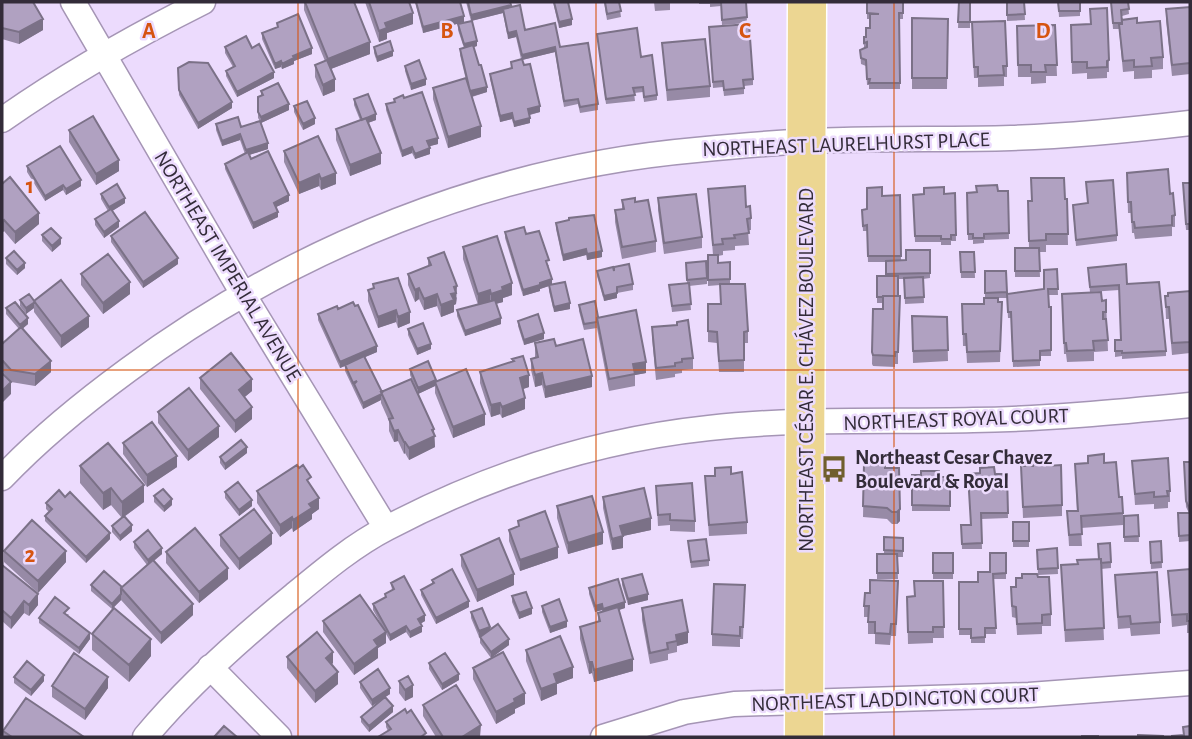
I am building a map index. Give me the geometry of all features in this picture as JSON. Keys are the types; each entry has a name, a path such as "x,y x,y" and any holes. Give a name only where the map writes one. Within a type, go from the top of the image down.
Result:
{"main road":[{"name":"NORTHEAST CÉSAR E. CHÁVEZ BOULEVARD","path":"804,719 807,2"}],"street":[{"name":"NORTHEAST IMPERIAL AVENUE","path":"73,2 243,294 386,528"},
{"path":"2,120 103,55 203,2"},
{"name":"NORTHEAST LAURELHURST PLACE","path":"2,478 41,439 90,398 149,354 243,294 310,258 373,230 423,210 519,181 582,166 638,157 806,141 1011,138 1118,132 1190,123"},
{"name":"NORTHEAST ROYAL COURT","path":"145,737 210,667 327,568 386,528 538,463 609,444 711,427 805,422 1048,417 1190,405"},
{"path":"210,667 279,737"},
{"name":"NORTHEAST LADDINGTON COURT","path":"603,737 645,723 707,708 804,719 1029,695 1190,683"}],"building":[{"path":"2,2 33,2 43,19 19,32 2,28"},
{"path":"305,2 354,2 370,42 328,59"},
{"path":"369,2 409,2 413,13 385,23 387,28 379,31"},
{"path":"416,2 460,2 464,16 423,27"},
{"path":"468,2 510,2 511,5 471,15"},
{"path":"554,2 568,2 572,19 559,22"},
{"path":"605,2 619,2 621,11 607,14"},
{"path":"721,2 746,2 747,17 722,20"},
{"path":"867,2 903,2 903,13 899,13 900,83 869,83 870,79 867,79 866,60 861,58 860,50 867,47 864,37 866,28 870,28 870,14 879,14 867,13"},
{"path":"959,2 970,2 970,22 958,22"},
{"path":"1007,2 1024,2 1025,14 1007,15"},
{"path":"1058,2 1080,2 1080,11 1059,11"},
{"path":"1111,2 1128,2 1129,9 1121,10 1122,23 1113,23"},
{"path":"520,5 525,30 555,23 560,47 588,43 598,104 580,107 578,99 564,101 555,47 522,55 516,31 508,33 503,9"},
{"path":"1190,7 1190,63 1172,65 1166,9"},
{"path":"1107,8 1107,67 1087,68 1087,62 1072,62 1071,25 1091,24 1090,9"},
{"path":"298,14 312,48 282,64 281,61 275,64 262,33 278,27 277,23"},
{"path":"912,18 948,19 947,78 912,78"},
{"path":"1137,18 1137,23 1160,21 1163,57 1151,58 1152,66 1134,67 1134,60 1123,61 1119,24 1122,24 1122,20"},
{"path":"472,21 477,41 464,44 458,24"},
{"path":"1005,21 1007,66 1003,66 1004,75 978,76 978,67 974,67 972,22"},
{"path":"749,24 753,79 743,80 744,88 724,90 723,81 713,82 709,27"},
{"path":"1055,25 1057,65 1045,65 1046,72 1031,72 1031,65 1018,65 1017,26"},
{"path":"637,28 641,57 652,55 657,95 644,97 643,87 633,88 635,95 606,99 597,34"},
{"path":"246,36 252,48 259,44 274,72 237,92 226,71 235,66 225,47"},
{"path":"705,39 710,86 667,90 662,43"},
{"path":"390,41 393,51 377,57 374,47"},
{"path":"473,45 487,87 470,91 460,49"},
{"path":"522,59 524,65 530,64 540,106 528,109 530,118 514,122 512,113 500,116 490,74 512,68 511,62"},
{"path":"327,60 335,79 323,85 315,65"},
{"path":"419,60 426,79 411,84 405,66"},
{"path":"189,62 208,63 232,102 198,123 179,90 178,68"},
{"path":"466,78 481,126 448,137 433,88"},
{"path":"278,83 289,104 261,117 258,112 258,97 263,95 261,91"},
{"path":"422,92 438,138 427,141 430,148 415,154 412,147 402,151 386,104 395,102 394,99 403,95 404,98"},
{"path":"368,94 376,114 362,120 354,99"},
{"path":"307,101 315,118 303,124 294,106"},
{"path":"93,116 119,160 96,174 69,130"},
{"path":"238,117 241,127 260,121 268,143 246,150 240,134 222,141 216,124"},
{"path":"366,118 381,153 350,165 336,129"},
{"path":"318,136 336,173 321,179 319,174 299,183 284,151"},
{"path":"60,146 81,180 66,189 63,185 45,196 27,166"},
{"path":"268,151 289,195 274,203 278,212 253,223 225,164 248,152 251,159"},
{"path":"1168,169 1175,215 1172,216 1172,225 1135,228 1131,202 1128,202 1127,173"},
{"path":"10,177 39,213 15,232 4,220 2,222 2,184"},
{"path":"1031,178 1064,178 1068,234 1046,234 1046,240 1029,241 1028,201 1032,201"},
{"path":"1113,180 1117,235 1076,240 1073,205 1088,203 1086,182"},
{"path":"1183,183 1190,183 1190,224 1186,224"},
{"path":"117,184 125,198 109,207 101,194"},
{"path":"997,185 998,191 1008,191 1009,233 984,234 984,238 973,238 973,234 968,234 967,193 977,192 976,186"},
{"path":"745,186 746,207 750,206 751,218 747,219 749,233 722,239 723,244 713,245 708,189"},
{"path":"882,187 882,196 900,195 901,256 868,256 867,225 863,226 862,210 867,209 867,188"},
{"path":"944,187 944,194 955,193 956,235 951,235 951,239 941,239 941,236 915,236 913,195 924,194 924,188"},
{"path":"696,194 702,237 664,243 658,198"},
{"path":"635,198 635,202 648,200 656,241 622,247 615,210 624,209 622,200"},
{"path":"111,209 119,221 104,232 95,219"},
{"path":"145,212 178,258 143,282 111,236"},
{"path":"594,215 602,251 587,254 586,249 563,255 556,223 569,218"},
{"path":"524,227 526,234 539,231 552,279 523,290 505,232"},
{"path":"51,228 61,238 52,246 42,235"},
{"path":"497,236 512,283 491,294 490,290 478,294 463,247"},
{"path":"1015,248 1039,248 1040,271 1015,271"},
{"path":"906,250 930,250 930,273 886,274 886,261 906,260"},
{"path":"14,251 25,263 17,270 6,258"},
{"path":"444,252 457,286 454,287 456,293 451,294 454,300 441,305 437,294 424,299 419,288 415,290 408,274 431,265 428,258"},
{"path":"960,252 974,252 975,272 961,272"},
{"path":"108,254 130,282 103,303 81,274"},
{"path":"708,255 718,255 718,263 730,262 730,279 708,280"},
{"path":"706,261 707,278 687,280 686,263"},
{"path":"629,264 633,284 617,287 617,293 604,296 597,271 613,267 614,271 614,267"},
{"path":"1126,264 1127,284 1159,282 1166,351 1115,351 1115,340 1121,340 1119,285 1090,287 1088,268"},
{"path":"1057,269 1058,289 1048,289 1051,307 1051,350 1040,351 1040,360 1013,361 1011,312 1008,312 1007,294 1044,289 1044,270"},
{"path":"985,271 1006,271 1007,292 985,293"},
{"path":"877,276 898,276 898,296 877,297"},
{"path":"923,277 924,297 905,298 904,278"},
{"path":"398,278 410,312 398,317 396,310 378,317 368,290 374,288 373,284"},
{"path":"61,280 89,316 61,336 34,301"},
{"path":"565,282 570,303 554,307 549,285"},
{"path":"689,283 691,304 672,306 669,285"},
{"path":"720,284 745,284 748,331 744,332 744,360 719,361 717,332 708,331 708,304 721,304"},
{"path":"1190,291 1190,342 1172,343 1169,307 1166,307 1165,296 1168,296 1168,293"},
{"path":"1101,292 1102,301 1106,300 1103,319 1106,319 1108,340 1093,341 1094,350 1067,351 1064,343 1062,294"},
{"path":"29,294 35,302 26,308 20,300"},
{"path":"883,296 900,296 898,352 895,352 895,356 873,355 872,352 873,309 883,309"},
{"path":"984,298 998,298 998,302 1002,302 1000,351 967,352 966,334 963,334 962,304 984,304"},
{"path":"495,300 501,318 465,331 457,310"},
{"path":"595,301 597,322 584,324 579,305"},
{"path":"15,302 28,318 20,325 6,308"},
{"path":"353,302 355,306 358,305 377,346 340,362 318,314"},
{"path":"636,310 646,362 633,364 635,374 609,379 597,318"},
{"path":"538,314 544,333 524,340 518,321"},
{"path":"912,316 947,317 948,350 913,351"},
{"path":"688,320 693,358 682,359 682,362 675,363 675,366 656,368 652,327 677,325 677,322"},
{"path":"423,323 431,344 417,349 408,329"},
{"path":"21,327 51,361 35,374 11,370 2,360 2,344"},
{"path":"554,339 556,346 583,339 592,376 545,387 542,373 535,375 531,359 538,357 535,343"},
{"path":"231,353 252,379 239,390 252,407 235,421 200,378"},
{"path":"364,356 382,394 363,403 354,384 357,381 353,383 345,365"},
{"path":"523,356 529,375 520,378 525,398 502,407 500,403 491,405 480,372"},
{"path":"428,361 436,380 418,388 410,369"},
{"path":"466,369 485,414 453,427 435,382"},
{"path":"2,373 11,382 2,391"},
{"path":"411,379 435,436 409,448 398,430 394,431 389,419 393,418 381,392"},
{"path":"189,388 219,426 188,450 158,412"},
{"path":"152,422 177,456 147,475 123,443"},
{"path":"241,440 247,447 225,464 220,457"},
{"path":"108,443 144,485 122,502 111,488 103,493 80,466"},
{"path":"1104,454 1104,463 1116,462 1123,513 1081,516 1082,534 1069,535 1067,511 1078,511 1075,464 1088,463 1088,456"},
{"path":"1168,458 1168,496 1154,497 1154,492 1135,494 1132,461"},
{"path":"1184,462 1190,462 1190,510 1186,501"},
{"path":"1033,463 1061,465 1062,505 1023,507 1021,466 1033,466"},
{"path":"864,464 899,468 900,509 897,512 887,508 863,506"},
{"path":"297,465 299,468 303,465 311,477 307,480 319,498 309,504 312,508 280,525 257,491"},
{"path":"731,467 731,474 742,472 747,522 709,525 705,476 715,476 715,468"},
{"path":"994,467 995,474 1007,474 1008,513 981,513 982,543 962,544 961,525 971,525 968,474 980,473 980,468"},
{"path":"921,471 939,471 939,477 950,477 950,506 912,505 912,475 921,475"},
{"path":"238,482 252,500 239,510 225,492"},
{"path":"692,483 695,521 670,520 670,514 658,515 656,486"},
{"path":"644,488 651,518 620,526 623,536 612,539 603,497"},
{"path":"163,489 172,499 164,507 154,496"},
{"path":"59,490 65,497 70,492 110,533 86,557 45,516 52,509 46,503"},
{"path":"592,496 603,532 568,543 557,506"},
{"path":"254,509 272,533 239,559 220,535"},
{"path":"545,511 558,547 520,560 509,530 519,526 518,521"},
{"path":"1178,513 1190,513 1190,535 1179,536"},
{"path":"1138,515 1139,536 1124,537 1124,516"},
{"path":"124,516 132,525 120,536 112,526"},
{"path":"32,520 66,551 38,581 4,551"},
{"path":"1013,522 1029,522 1029,541 1013,541"},
{"path":"195,528 228,568 199,592 166,552"},
{"path":"148,530 162,548 148,560 134,542"},
{"path":"884,537 903,538 903,551 884,550"},
{"path":"499,538 514,574 477,590 461,555"},
{"path":"706,539 709,560 691,562 688,541"},
{"path":"1161,541 1162,562 1151,563 1150,542"},
{"path":"1110,543 1111,562 1101,563 1098,544"},
{"path":"1057,548 1058,568 1038,569 1037,550"},
{"path":"933,553 953,553 953,573 933,573"},
{"path":"990,553 1006,553 1006,573 993,574 996,628 985,628 985,637 971,638 971,629 959,629 959,582 978,582 978,572 990,572"},
{"path":"877,554 897,554 898,573 877,573"},
{"path":"1101,559 1104,628 1065,630 1061,565 1078,564 1077,560"},
{"path":"153,560 193,604 161,633 121,588"},
{"path":"2,565 38,594 29,605 24,601 11,618 2,610"},
{"path":"452,569 469,601 436,618 421,590 434,583 432,580"},
{"path":"1190,569 1190,621 1187,621 1187,614 1172,615 1168,571"},
{"path":"104,571 122,587 121,594 112,604 91,585"},
{"path":"1157,572 1160,622 1131,624 1130,616 1118,617 1115,575"},
{"path":"642,574 648,594 628,599 622,579"},
{"path":"1022,574 1049,577 1051,614 1042,615 1042,623 1017,624 1011,587 1016,587 1016,578 1022,578"},
{"path":"404,576 425,615 418,619 422,626 410,632 406,626 390,635 373,604 394,589 391,583"},
{"path":"618,579 625,602 603,609 602,604 595,606 589,588"},
{"path":"870,580 898,581 896,624 891,624 890,634 875,633 875,622 868,622 869,606 864,606 865,593 870,593"},
{"path":"914,581 943,581 944,627 933,627 933,632 908,632 907,597 915,596"},
{"path":"714,584 745,585 743,627 740,627 740,636 712,634"},
{"path":"526,592 532,608 519,613 512,596"},
{"path":"360,595 386,632 374,640 378,646 354,664 323,621"},
{"path":"55,597 69,608 64,613 90,633 79,648 39,618"},
{"path":"559,599 567,621 550,627 542,606"},
{"path":"682,600 688,632 676,635 677,641 667,643 668,649 650,653 642,608"},
{"path":"618,607 633,659 594,670 592,662 589,662 580,627 600,621 598,613"},
{"path":"114,608 151,639 129,665 92,634"},
{"path":"482,608 490,627 479,631 471,612"},
{"path":"498,624 509,639 491,652 480,637"},
{"path":"317,632 333,652 326,658 338,672 315,691 287,657"},
{"path":"560,636 573,667 554,674 557,683 541,689 526,650"},
{"path":"503,652 525,693 496,712 473,668"},
{"path":"74,653 108,677 85,709 52,686"},
{"path":"445,653 459,674 442,684 429,663"},
{"path":"27,661 44,675 31,690 14,677"},
{"path":"378,669 390,688 372,700 360,682"},
{"path":"408,676 413,685 405,690 399,681"},
{"path":"456,685 481,725 462,737 443,737 423,705"},
{"path":"385,697 393,706 369,726 361,717"},
{"path":"26,698 84,737 12,737 3,731"},
{"path":"405,709 407,713 411,710 426,733 421,737 378,737 391,729 386,722"},
{"path":"224,726 237,737 214,737"},
{"path":"1190,726 1190,737 1172,737 1184,735 1183,727"},
{"path":"1163,736 1163,737 1138,737"}],"place":[{"name":"Northeast Cesar Chavez Boulevard & Royal","path":"834,469"}]}
